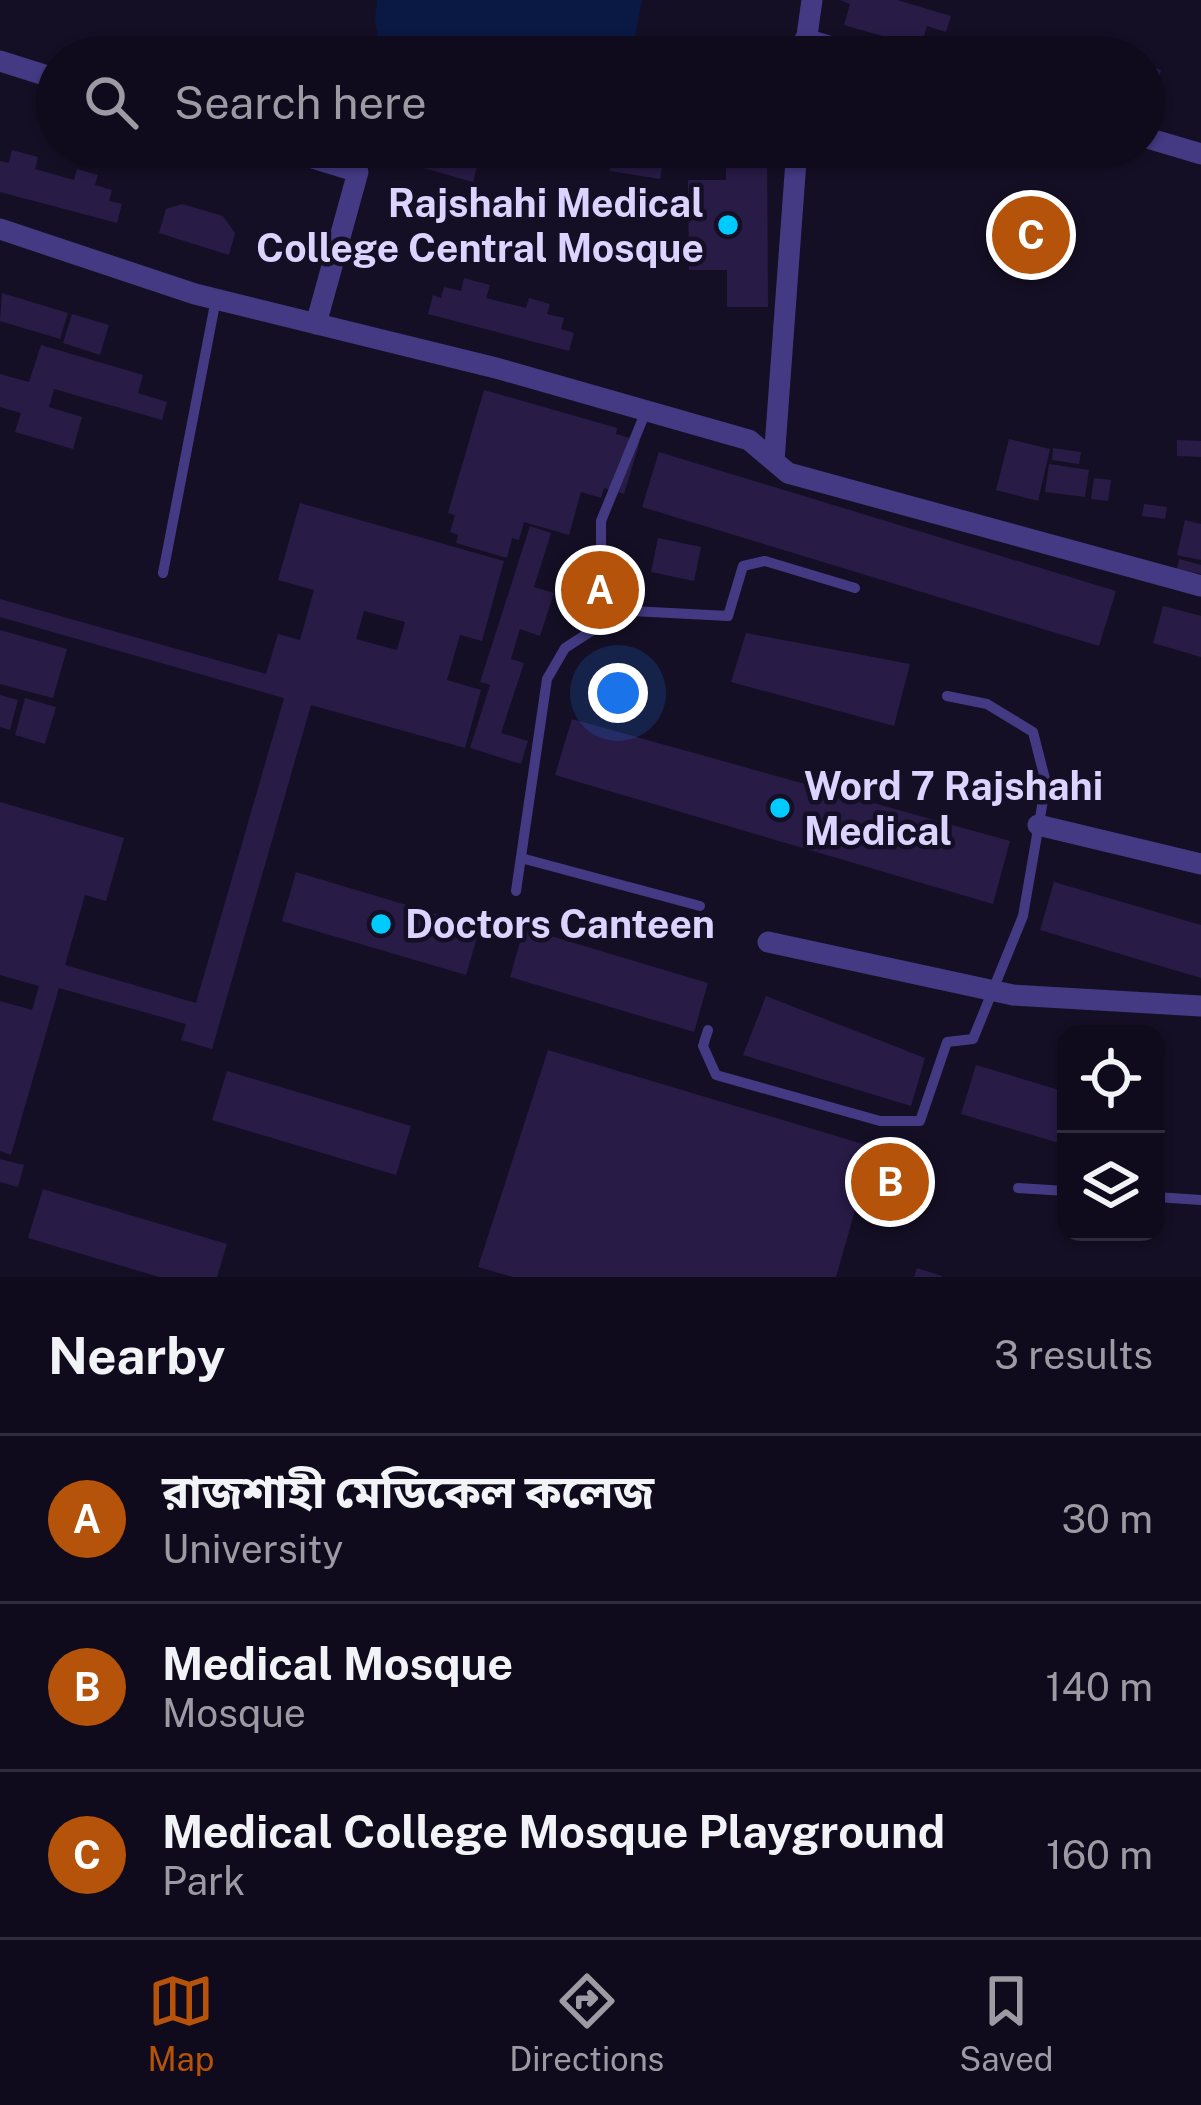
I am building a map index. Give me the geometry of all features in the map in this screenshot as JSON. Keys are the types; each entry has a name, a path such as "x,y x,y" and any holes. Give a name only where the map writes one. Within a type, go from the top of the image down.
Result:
{"street":[{"path":"806,36 812,0"},
{"path":"0,61 36,72"},
{"path":"1165,143 1201,154"},
{"path":"316,324 358,172 345,168"},
{"path":"774,461 795,168"},
{"path":"0,229 216,299 496,368 748,440 788,473 1201,586"},
{"path":"1038,825 1201,864"},
{"path":"768,942 1013,995 1201,1006"}],"lane":[{"path":"164,573 216,299"},
{"path":"632,611 601,566 601,521 646,411"},
{"path":"516,891 547,679 565,648 632,611 728,616 742,566 765,561 855,588"},
{"path":"707,1030 703,1046 716,1075 880,1121 920,1121 947,1042 973,1039 1023,916 1046,783 1033,732 987,704 946,696"},
{"path":"521,858 700,906"},
{"path":"1018,1188 1057,1190"},
{"path":"1165,1198 1201,1200"}],"water":[{"path":"377,0 642,0 635,36 378,36"}],"building":[{"path":"840,0 897,0 951,16 946,32 927,26 924,36 882,36 844,25 850,4"},
{"path":"12,150 36,156 35,169 74,180 77,169 98,175 95,185 112,190 109,201 122,204 117,223 0,192 0,161 9,163"},
{"path":"423,168 477,168 473,182"},
{"path":"610,168 662,168 660,179"},
{"name":"Rajshahi Medical College Central Mosque","path":"726,168 767,168 768,307 727,307 727,270 689,270 688,180 726,180"},
{"path":"182,204 223,216 235,233 229,255 159,233 166,209"},
{"path":"464,278 490,285 486,298 526,308 529,298 550,304 547,314 564,318 561,329 574,333 569,351 428,314 433,295 441,298 444,287 461,291"},
{"path":"2,293 68,313 60,339 0,321"},
{"path":"72,314 109,325 100,355 63,343"},
{"path":"41,345 143,375 138,393 167,402 162,420 54,389 49,407 82,417 73,449 15,432 21,413 0,407 0,374 29,382"},
{"path":"484,390 617,428 616,434 640,441 624,494 604,488 601,498 581,492 569,535 524,522 519,540 512,538 507,558 456,543 458,535 450,532 455,515 448,513"},
{"path":"1009,439 1050,449 1038,501 996,490"},
{"path":"1177,440 1201,441 1201,457 1177,456"},
{"path":"1053,448 1081,452 1079,464 1052,460"},
{"path":"659,452 1116,591 1099,646 642,507"},
{"path":"1049,464 1089,470 1085,497 1045,492"},
{"path":"1094,478 1111,480 1108,501 1091,499"},
{"path":"300,503 504,561 482,641 460,635 447,680 481,690 465,748 311,705 212,1049 181,1040 186,1024 59,988 11,1155 0,1151 0,1001 32,1010 39,986 0,975 0,802 124,838 106,901 85,895 65,965 196,1003 284,698 0,617 0,599 266,674 278,634 300,640 314,590 278,580","holes":["364,611 405,622 397,650 356,639"]},
{"path":"1144,504 1167,507 1165,519 1142,516"},
{"path":"1185,520 1201,524 1201,560 1177,555"},
{"path":"530,526 551,533 534,587 554,593 540,636 520,629 511,659 524,663 501,733 528,741 521,764 470,748 490,685 480,682"},
{"path":"658,538 701,547 694,581 651,572"},
{"path":"1179,559 1201,565 1201,574 1177,569"},
{"path":"1163,606 1201,616 1201,657 1153,643"},
{"path":"0,630 67,649 53,698 0,684"},
{"path":"746,633 910,664 894,726 731,682"},
{"path":"0,695 18,700 10,730 0,727"},
{"path":"25,698 56,707 45,744 15,735"},
{"name":"Word 7 Rajshahi Medical","path":"572,719 1010,841 993,904 555,775"},
{"name":"Doctors Canteen","path":"296,872 480,927 466,975 282,921"},
{"path":"1054,882 1201,925 1201,978 1040,930"},
{"path":"524,928 708,983 694,1032 510,977"},
{"path":"766,996 925,1058 911,1106 743,1055"},
{"path":"548,1050 873,1147 836,1277 513,1277 478,1267"},
{"path":"976,1065 1057,1089 1057,1142 961,1114"},
{"path":"227,1071 411,1126 396,1175 212,1120"},
{"path":"0,1159 24,1165 18,1187 0,1182"},
{"path":"43,1189 227,1244 217,1277 159,1277 28,1238"},
{"path":"917,1268 942,1276 942,1277 914,1277"}],"place":[{"name":"Rajshahi Medical College Central Mosque","path":"728,225"},
{"name":"Medical College Mosque Playground","path":"1031,235"},
{"name":"রাজশাহী মেডিকেল কলেজ","path":"600,590"},
{"name":"Word 7 Rajshahi Medical","path":"780,808"},
{"name":"Doctors Canteen","path":"381,924"},
{"name":"Medical Mosque","path":"890,1182"}]}
